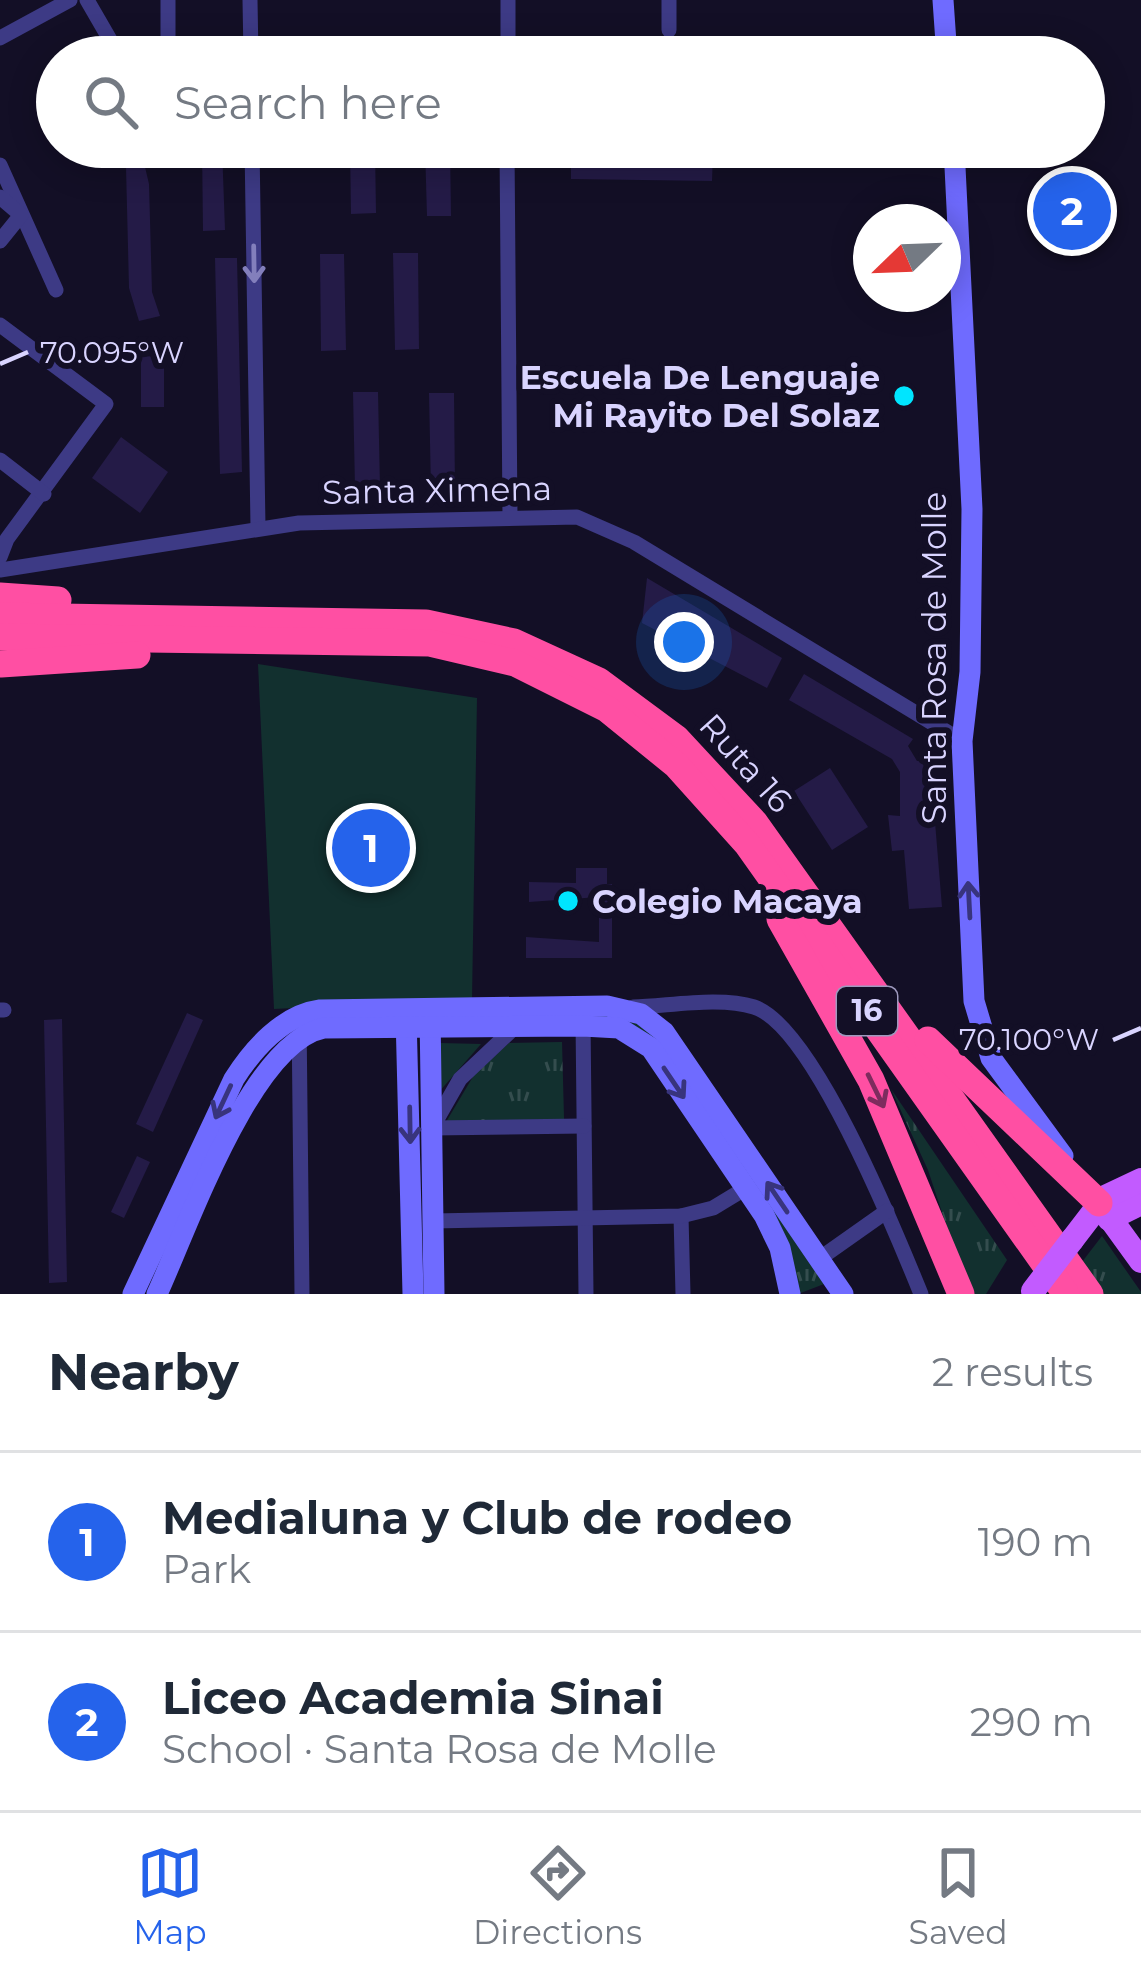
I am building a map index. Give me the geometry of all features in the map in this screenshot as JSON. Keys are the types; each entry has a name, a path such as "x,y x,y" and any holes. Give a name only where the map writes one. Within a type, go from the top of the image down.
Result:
{"highway":[{"path":"0,596 374,622"},
{"name":"Ruta 16","path":"0,616 426,623 494,636 572,666 626,698 676,738 737,801 1090,1294"},
{"name":"Ruta 16","path":"0,637 416,643 496,656 585,696 651,742 700,790 769,873 1066,1294"},
{"path":"0,664 267,641"},
{"path":"651,742 743,864 829,1000 888,1116 961,1294"},
{"path":"838,937 955,1068 1104,1211"}],"main road":[{"path":"1032,1292 1072,1240 1141,1180"},
{"path":"1104,1211 1141,1203"},
{"path":"1104,1211 1141,1261"}],"street":[{"path":"0,38 70,0"},
{"path":"87,0 108,36"},
{"path":"168,0 168,36"},
{"path":"250,0 251,36"},
{"path":"508,0 508,36"},
{"path":"669,0 669,30"},
{"path":"943,0 946,36"},
{"path":"0,165 56,290"},
{"path":"252,168 258,527"},
{"path":"507,168 510,518"},
{"name":"Santa Rosa de Molle","path":"955,168 972,551 970,672 962,741 980,1031 998,1070 1104,1211"},
{"path":"0,197 20,215"},
{"path":"0,242 20,215"},
{"path":"0,325 106,404 44,494 7,538 0,557"},
{"path":"0,460 44,494"},
{"name":"Santa Ximena","path":"0,570 258,527 577,517 607,526 962,741"},
{"path":"430,1018 515,1027 624,1008 738,1004 766,1012 849,1127 921,1294"},
{"path":"624,1008 649,1019 670,1041 843,1294"},
{"path":"157,1294 255,1084 299,1027 320,1010 406,1018 583,1016 644,1041 772,1232 790,1294"},
{"path":"583,1016 586,1294"},
{"path":"406,1018 413,1294"},
{"path":"430,1018 434,1294"},
{"path":"133,1294 242,1067 267,1039 299,1027"},
{"path":"299,1027 302,1294"},
{"path":"432,1128 460,1079 515,1027"},
{"path":"432,1128 584,1126"},
{"path":"433,1221 681,1216 713,1208 746,1188"},
{"path":"818,1258 887,1211"},
{"path":"681,1216 682,1294"}],"green space":[{"path":"258,664 477,698 472,999 274,1009"},
{"path":"622,1014 651,1028 824,1284 798,1294 650,1036 598,1021 599,1015"},
{"path":"562,1042 564,1119 446,1122 474,1075 509,1043"},
{"path":"438,1043 481,1044 438,1093"},
{"path":"891,1089 1007,1260 986,1294 969,1294 928,1170"},
{"path":"1102,1236 1141,1294 1103,1294 1082,1262"}],"building":[{"path":"126,168 145,168 152,292 160,316 139,321 129,288"},
{"path":"202,168 223,168 225,230 203,231"},
{"path":"350,168 375,168 376,213 351,214"},
{"path":"426,168 450,168 451,216 427,216"},
{"path":"571,168 712,168 712,181 571,179"},
{"path":"393,253 418,253 419,349 395,350"},
{"path":"320,254 344,254 346,350 321,351"},
{"path":"215,258 237,258 242,472 220,474"},
{"path":"141,356 164,357 164,407 141,407"},
{"path":"353,392 378,392 380,488 355,488"},
{"path":"429,393 454,393 455,489 431,490"},
{"path":"121,437 168,472 140,513 92,478"},
{"path":"647,578 782,658 767,688 642,623"},
{"path":"804,674 913,739 908,746 917,761 930,761 942,907 909,909 904,850 892,851 888,815 900,816 900,772 892,759 789,700"},
{"path":"830,768 868,827 832,850 794,791"},
{"path":"576,868 607,868 607,884 612,884 612,958 526,958 526,937 599,942 599,897 529,902 529,882 576,883"},
{"path":"187,1013 203,1020 153,1132 136,1124"},
{"path":"62,1019 67,1282 49,1283 44,1020"},
{"path":"137,1156 150,1162 124,1218 111,1212"}],"place":[{"name":"Liceo Academia Sinai","path":"1072,211"},
{"name":"Escuela De Lenguaje Mi Rayito Del Solaz","path":"904,396"},
{"name":"Medialuna y Club de rodeo","path":"371,848"},
{"name":"Colegio Macaya","path":"568,901"}]}
